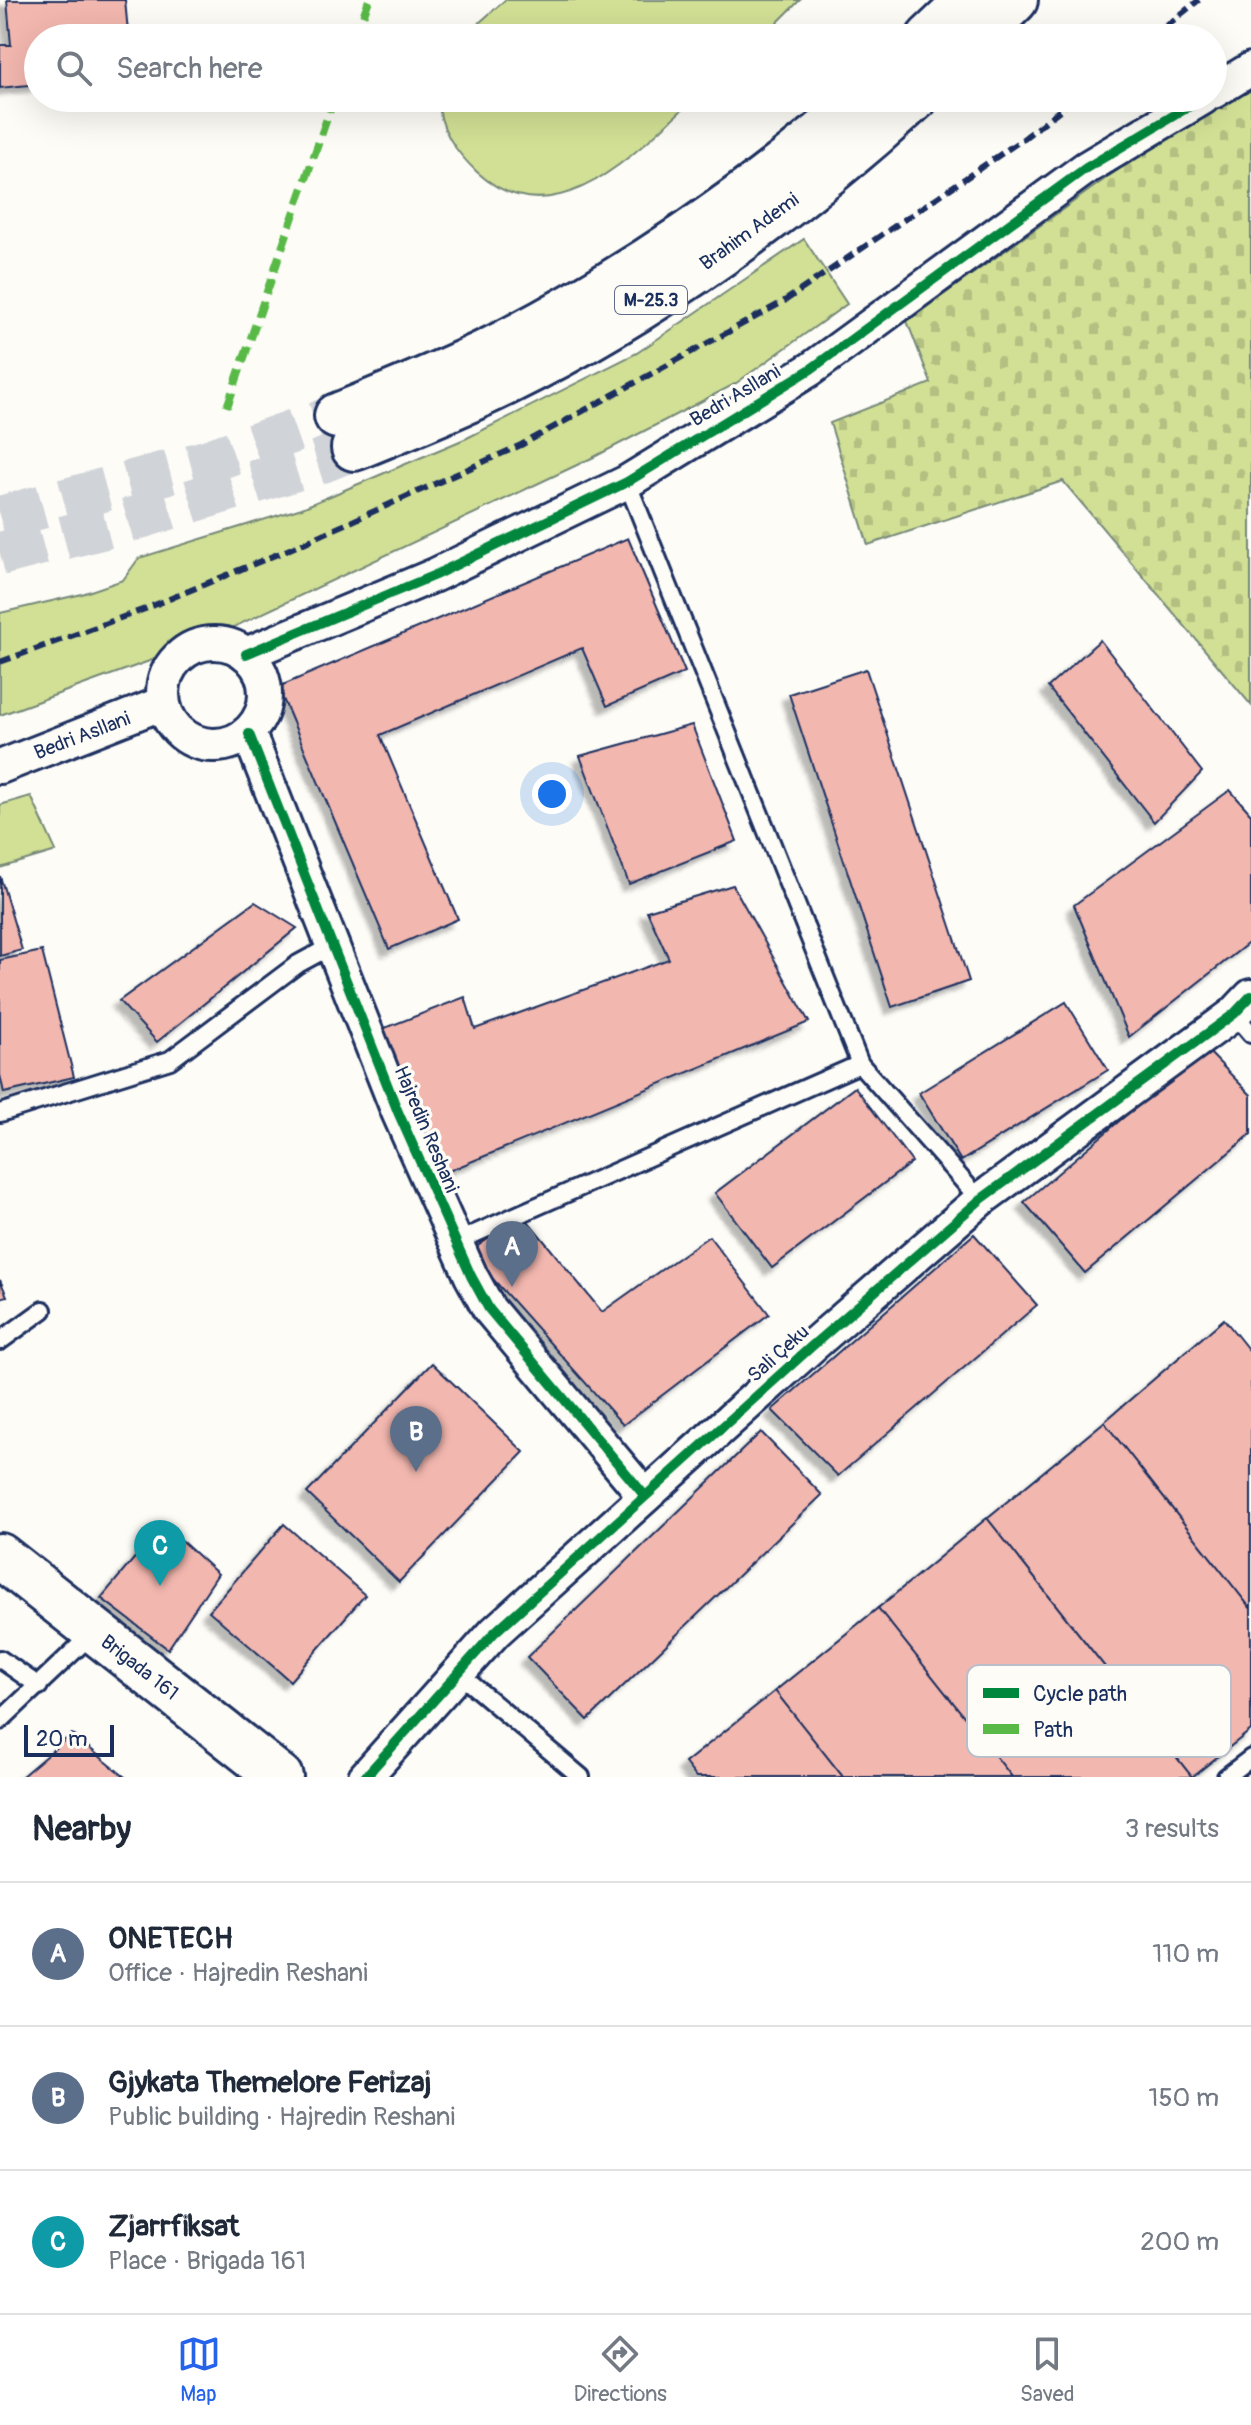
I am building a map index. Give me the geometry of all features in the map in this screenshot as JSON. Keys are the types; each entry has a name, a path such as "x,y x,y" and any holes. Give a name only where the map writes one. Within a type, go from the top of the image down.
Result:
{"main road":[{"path":"944,24 969,0"},
{"path":"991,24 1015,0"},
{"name":"Brahim Ademi","path":"846,112 711,217 557,314 493,349 430,378 345,432 430,417 507,382 655,297 802,193 899,112"},
{"name":"Brigada 161","path":"0,1556 280,1777"}],"street":[{"path":"1227,84 1251,69"},
{"name":"Bedri Asllani","path":"246,654 435,575 627,482 811,369 1086,168 1180,112"},
{"path":"213,642 230,645 246,654 261,675 265,700 249,734 216,745 197,743 182,734 163,703 163,685 169,668 180,655 196,646 213,642"},
{"name":"Bedri Asllani","path":"0,767 163,703"},
{"name":"Hajredin Reshani","path":"249,734 398,1112 489,1309 645,1496"},
{"name":"Sali Çeku","path":"365,1777 495,1632 980,1200 1245,1015"}],"lane":[{"path":"627,482 860,1064 980,1200"},
{"path":"0,1113 170,1060 298,964 333,945"},
{"path":"456,1242 860,1064"},
{"path":"0,1341 43,1310"},
{"path":"0,1721 95,1631"},
{"path":"0,1659 39,1686"},
{"path":"458,1673 581,1777"},
{"path":"1226,1777 1248,1766"}],"green space":[{"path":"505,0 800,0 776,24 478,24"},
{"path":"1251,89 1251,705 1063,481 868,545 830,423 931,383 907,321 1183,123 1205,112 1227,112 1227,101"},
{"path":"440,112 680,112 622,163 594,181 565,194 536,198 506,192 477,172 456,148"},
{"path":"804,239 847,304 735,384 596,456 202,642 0,715 0,613 82,594 123,580 139,558 302,508 467,438 637,353"},
{"path":"31,796 56,851 0,868 0,805"}],"building":[{"path":"7,0 125,0 127,24 24,24 24,85 0,88 0,45 11,45"},
{"path":"628,538 685,672 607,706 582,648 380,735 458,919 389,949 278,687"},
{"path":"1100,640 1202,772 1154,822 1048,687"},
{"path":"866,669 969,981 892,1007 789,694"},
{"path":"692,725 737,841 629,884 580,756"},
{"path":"1230,790 1251,814 1251,941 1129,1037 1074,905"},
{"path":"0,876 22,950 0,956"},
{"path":"733,885 809,1022 444,1173 377,1031 465,997 475,1029 669,959 647,911"},
{"path":"255,902 297,928 157,1042 119,1001"},
{"path":"42,951 74,1077 4,1093 0,1075 0,960"},
{"path":"1066,1002 1108,1070 961,1161 919,1093"},
{"path":"1205,1048 1251,1095 1251,1134 1085,1273 1024,1202"},
{"path":"855,1087 912,1162 772,1268 715,1193"},
{"path":"523,1215 602,1312 709,1236 769,1314 623,1425 469,1252"},
{"path":"974,1234 1037,1305 838,1476 772,1410"},
{"path":"0,1280 7,1296 0,1298"},
{"path":"1224,1319 1251,1353 1251,1609 1104,1422"},
{"path":"432,1363 524,1452 399,1582 307,1493"},
{"path":"1104,1422 1251,1609 1251,1730 1231,1746 1231,1665 1103,1665 987,1518"},
{"path":"761,1432 822,1495 588,1720 527,1657"},
{"path":"987,1518 1103,1665 967,1665 967,1720 878,1608"},
{"path":"163,1524 218,1574 168,1649 101,1598"},
{"path":"284,1524 365,1595 290,1681 209,1611"},
{"path":"878,1608 967,1720 967,1757 996,1757 1012,1777 843,1777 775,1691"},
{"path":"775,1691 843,1777 696,1777 685,1763"},
{"path":"72,1734 125,1777 21,1777"},
{"path":"996,1757 1176,1757 1192,1777 1012,1777"},
{"path":"1176,1757 1217,1757 1192,1777"}],"tunnel":[{"path":"0,518 206,462 337,416"},
{"path":"0,554 120,523 322,461 354,448"}],"railway":[{"path":"1169,24 1199,0"},
{"path":"0,662 145,609 297,546 521,445 783,302 1023,139 1057,112"}],"marked path":[{"path":"360,24 369,0"},
{"path":"227,407 329,112"}],"cycle path":[{"path":"246,654 435,575 627,482 811,369 1086,168 1180,112"},
{"path":"249,734 398,1112 471,1276 489,1309 645,1496"},
{"path":"365,1777 495,1632 812,1346 980,1200 1234,1014 1251,996"}],"place":[{"name":"ONETECH","path":"512,1287"},
{"name":"Gjykata Themelore Ferizaj","path":"416,1472"},
{"name":"Zjarrfiksat","path":"160,1586"}]}
